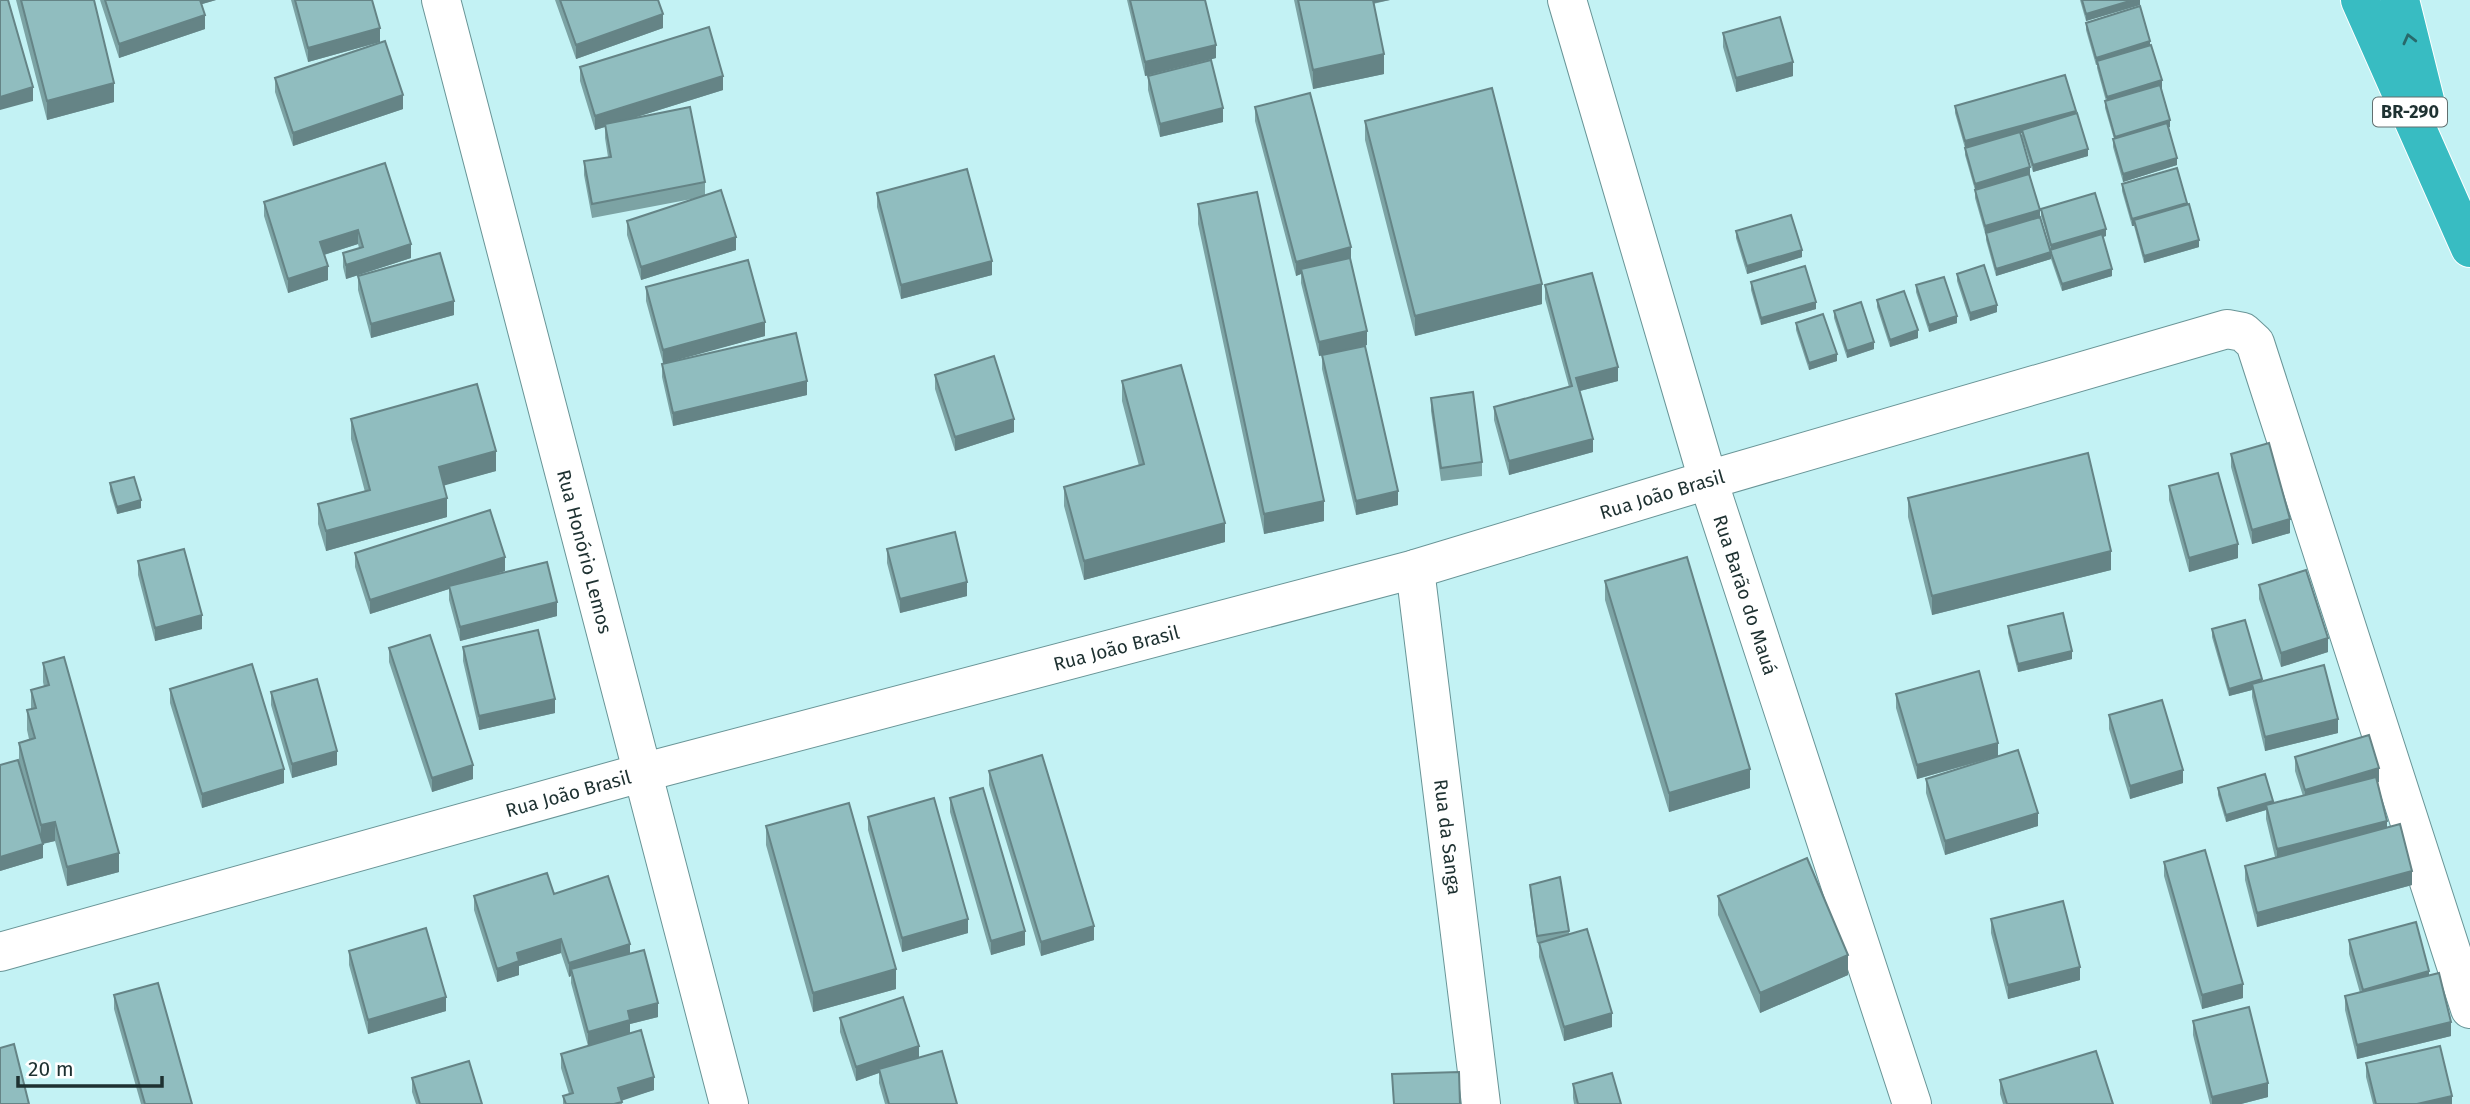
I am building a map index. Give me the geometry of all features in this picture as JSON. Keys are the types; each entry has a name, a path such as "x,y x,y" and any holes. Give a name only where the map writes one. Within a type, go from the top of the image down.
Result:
{"highway":[{"name":"BR-290","path":"2360,0 2465,235"},
{"name":"BR-290","path":"2400,0 2416,66 2465,235"}],"street":[{"name":"Rua Honório Lemos","path":"441,0 729,1104"},
{"name":"Rua Barão do Mauá","path":"1567,0 1708,480 1912,1104"},
{"name":"Rua João Brasil","path":"0,952 641,773 1415,569 1708,480 2227,329 2243,332 2255,343 2470,1009"},
{"name":"Rua da Sanga","path":"1415,569 1481,1104"}],"building":[{"path":"0,0 8,0 33,87 0,97"},
{"path":"21,0 94,0 114,83 47,101"},
{"path":"105,0 200,0 205,15 119,44"},
{"path":"295,0 372,0 380,28 308,48"},
{"path":"560,0 658,0 663,14 576,45"},
{"path":"1130,0 1205,0 1216,45 1145,62"},
{"path":"1298,0 1373,0 1384,54 1313,70"},
{"path":"2082,0 2133,0 2086,14"},
{"path":"2140,6 2150,41 2096,58 2086,23"},
{"path":"1780,17 1793,62 1736,78 1723,33"},
{"path":"709,27 723,76 595,116 580,67"},
{"path":"385,41 403,95 293,133 275,78"},
{"path":"2151,45 2162,80 2107,97 2097,61"},
{"path":"1211,60 1223,108 1160,124 1148,76"},
{"path":"2065,75 2076,111 1965,141 1955,106"},
{"path":"2160,85 2170,120 2115,137 2105,101"},
{"path":"1492,88 1542,284 1415,316 1365,121"},
{"path":"1310,93 1351,247 1296,262 1255,107"},
{"path":"690,107 705,182 592,204 584,161 611,157 605,124"},
{"path":"2077,113 2088,149 2033,165 2022,130"},
{"path":"2167,123 2177,158 2123,174 2113,139"},
{"path":"2020,132 2030,167 1975,184 1965,148"},
{"path":"385,163 411,244 346,265 343,253 363,247 358,230 320,242 328,266 288,279 264,202"},
{"path":"2177,168 2187,203 2132,219 2122,184"},
{"path":"967,169 992,261 901,285 877,193"},
{"path":"2029,174 2040,210 1985,226 1975,190"},
{"path":"721,190 736,237 641,267 627,221"},
{"path":"1257,192 1324,501 1264,514 1198,204"},
{"path":"2095,193 2106,229 2051,245 2041,209"},
{"path":"2189,204 2199,240 2144,256 2134,220"},
{"path":"1791,215 1802,250 1747,266 1736,231"},
{"path":"2040,217 2050,250 2102,234 2112,269 2062,284 2051,252 1996,269 1986,233"},
{"path":"440,253 454,301 371,324 358,276"},
{"path":"1350,258 1367,331 1319,342 1301,269"},
{"path":"748,260 765,322 663,350 646,287"},
{"path":"1984,265 1997,305 1970,313 1957,274"},
{"path":"1805,266 1816,302 1761,318 1751,282"},
{"path":"1592,273 1618,367 1576,378 1593,439 1509,461 1494,407 1572,386 1545,285"},
{"path":"1944,277 1957,316 1929,325 1916,285"},
{"path":"1904,291 1918,330 1890,340 1877,300"},
{"path":"1861,302 1874,342 1847,351 1834,311"},
{"path":"1823,314 1837,354 1809,363 1796,323"},
{"path":"796,333 807,381 673,413 662,364"},
{"path":"1365,346 1398,491 1356,501 1322,355"},
{"path":"994,356 1014,419 955,437 935,375"},
{"path":"1181,365 1225,523 1084,561 1064,487 1144,464 1122,381"},
{"path":"477,384 496,451 439,467 447,498 326,531 318,504 370,490 351,419"},
{"path":"1473,392 1482,462 1441,468 1431,398"},
{"path":"2269,443 2290,519 2252,530 2231,454"},
{"path":"2088,453 2111,551 1932,596 1908,498"},
{"path":"2218,473 2238,544 2189,558 2169,486"},
{"path":"134,477 141,500 117,507 110,483"},
{"path":"490,510 505,557 370,600 355,553"},
{"path":"955,532 967,582 900,599 887,549"},
{"path":"184,549 202,615 155,628 138,561"},
{"path":"1687,557 1750,769 1669,793 1605,581"},
{"path":"547,562 557,602 460,627 449,586"},
{"path":"2306,570 2328,638 2281,653 2259,585"},
{"path":"2063,613 2072,651 2018,664 2008,626"},
{"path":"2245,620 2262,679 2229,689 2212,629"},
{"path":"538,630 555,699 479,716 463,647"},
{"path":"430,635 473,765 432,778 389,648"},
{"path":"64,657 119,853 67,867 55,822 41,825 19,743 35,738 27,710 36,708 31,690 49,685 43,663"},
{"path":"252,664 284,769 202,794 170,689"},
{"path":"2324,665 2338,719 2265,737 2252,684"},
{"path":"1979,671 1998,743 1917,765 1896,694"},
{"path":"317,679 337,751 292,764 271,692"},
{"path":"2162,700 2183,770 2130,786 2109,715"},
{"path":"2369,735 2379,768 2305,790 2295,757"},
{"path":"2018,750 2038,813 1945,841 1926,779"},
{"path":"1042,755 1094,926 1041,942 989,771"},
{"path":"18,760 43,844 0,857 0,765"},
{"path":"2265,774 2273,801 2226,815 2218,788"},
{"path":"2376,777 2387,821 2277,849 2266,805"},
{"path":"983,788 1025,931 991,941 950,798"},
{"path":"934,798 968,919 902,938 868,817"},
{"path":"849,803 896,969 813,993 766,826"},
{"path":"2400,824 2412,871 2257,913 2245,866"},
{"path":"2205,850 2243,984 2202,995 2164,862"},
{"path":"1807,858 1848,955 1760,993 1718,896"},
{"path":"547,873 554,894 608,876 630,944 569,963 561,939 517,953 519,961 497,969 474,896"},
{"path":"1560,877 1569,931 1537,936 1530,885"},
{"path":"2063,901 2080,967 2008,985 1991,919"},
{"path":"2416,922 2429,971 2363,990 2349,940"},
{"path":"426,928 446,997 368,1020 349,951"},
{"path":"1587,929 1612,1013 1564,1027 1539,943"},
{"path":"644,950 658,1003 628,1011 630,1020 588,1032 571,969"},
{"path":"2439,973 2451,1022 2357,1045 2345,996"},
{"path":"158,983 192,1104 145,1104 114,995"},
{"path":"903,997 919,1046 856,1067 840,1018"},
{"path":"2249,1007 2268,1083 2212,1097 2193,1021"},
{"path":"641,1030 654,1077 618,1088 622,1102 566,1104 563,1096 573,1093 561,1054"},
{"path":"14,1044 29,1104 0,1104 0,1048"},
{"path":"2440,1046 2452,1096 2417,1104 2376,1104 2366,1063"},
{"path":"942,1051 957,1104 889,1104 879,1069"},
{"path":"2096,1051 2113,1104 2007,1104 2000,1080"},
{"path":"469,1061 482,1104 420,1104 412,1078"},
{"path":"1459,1072 1460,1104 1394,1104 1392,1074"},
{"path":"1612,1073 1621,1104 1578,1104 1573,1084"}]}
